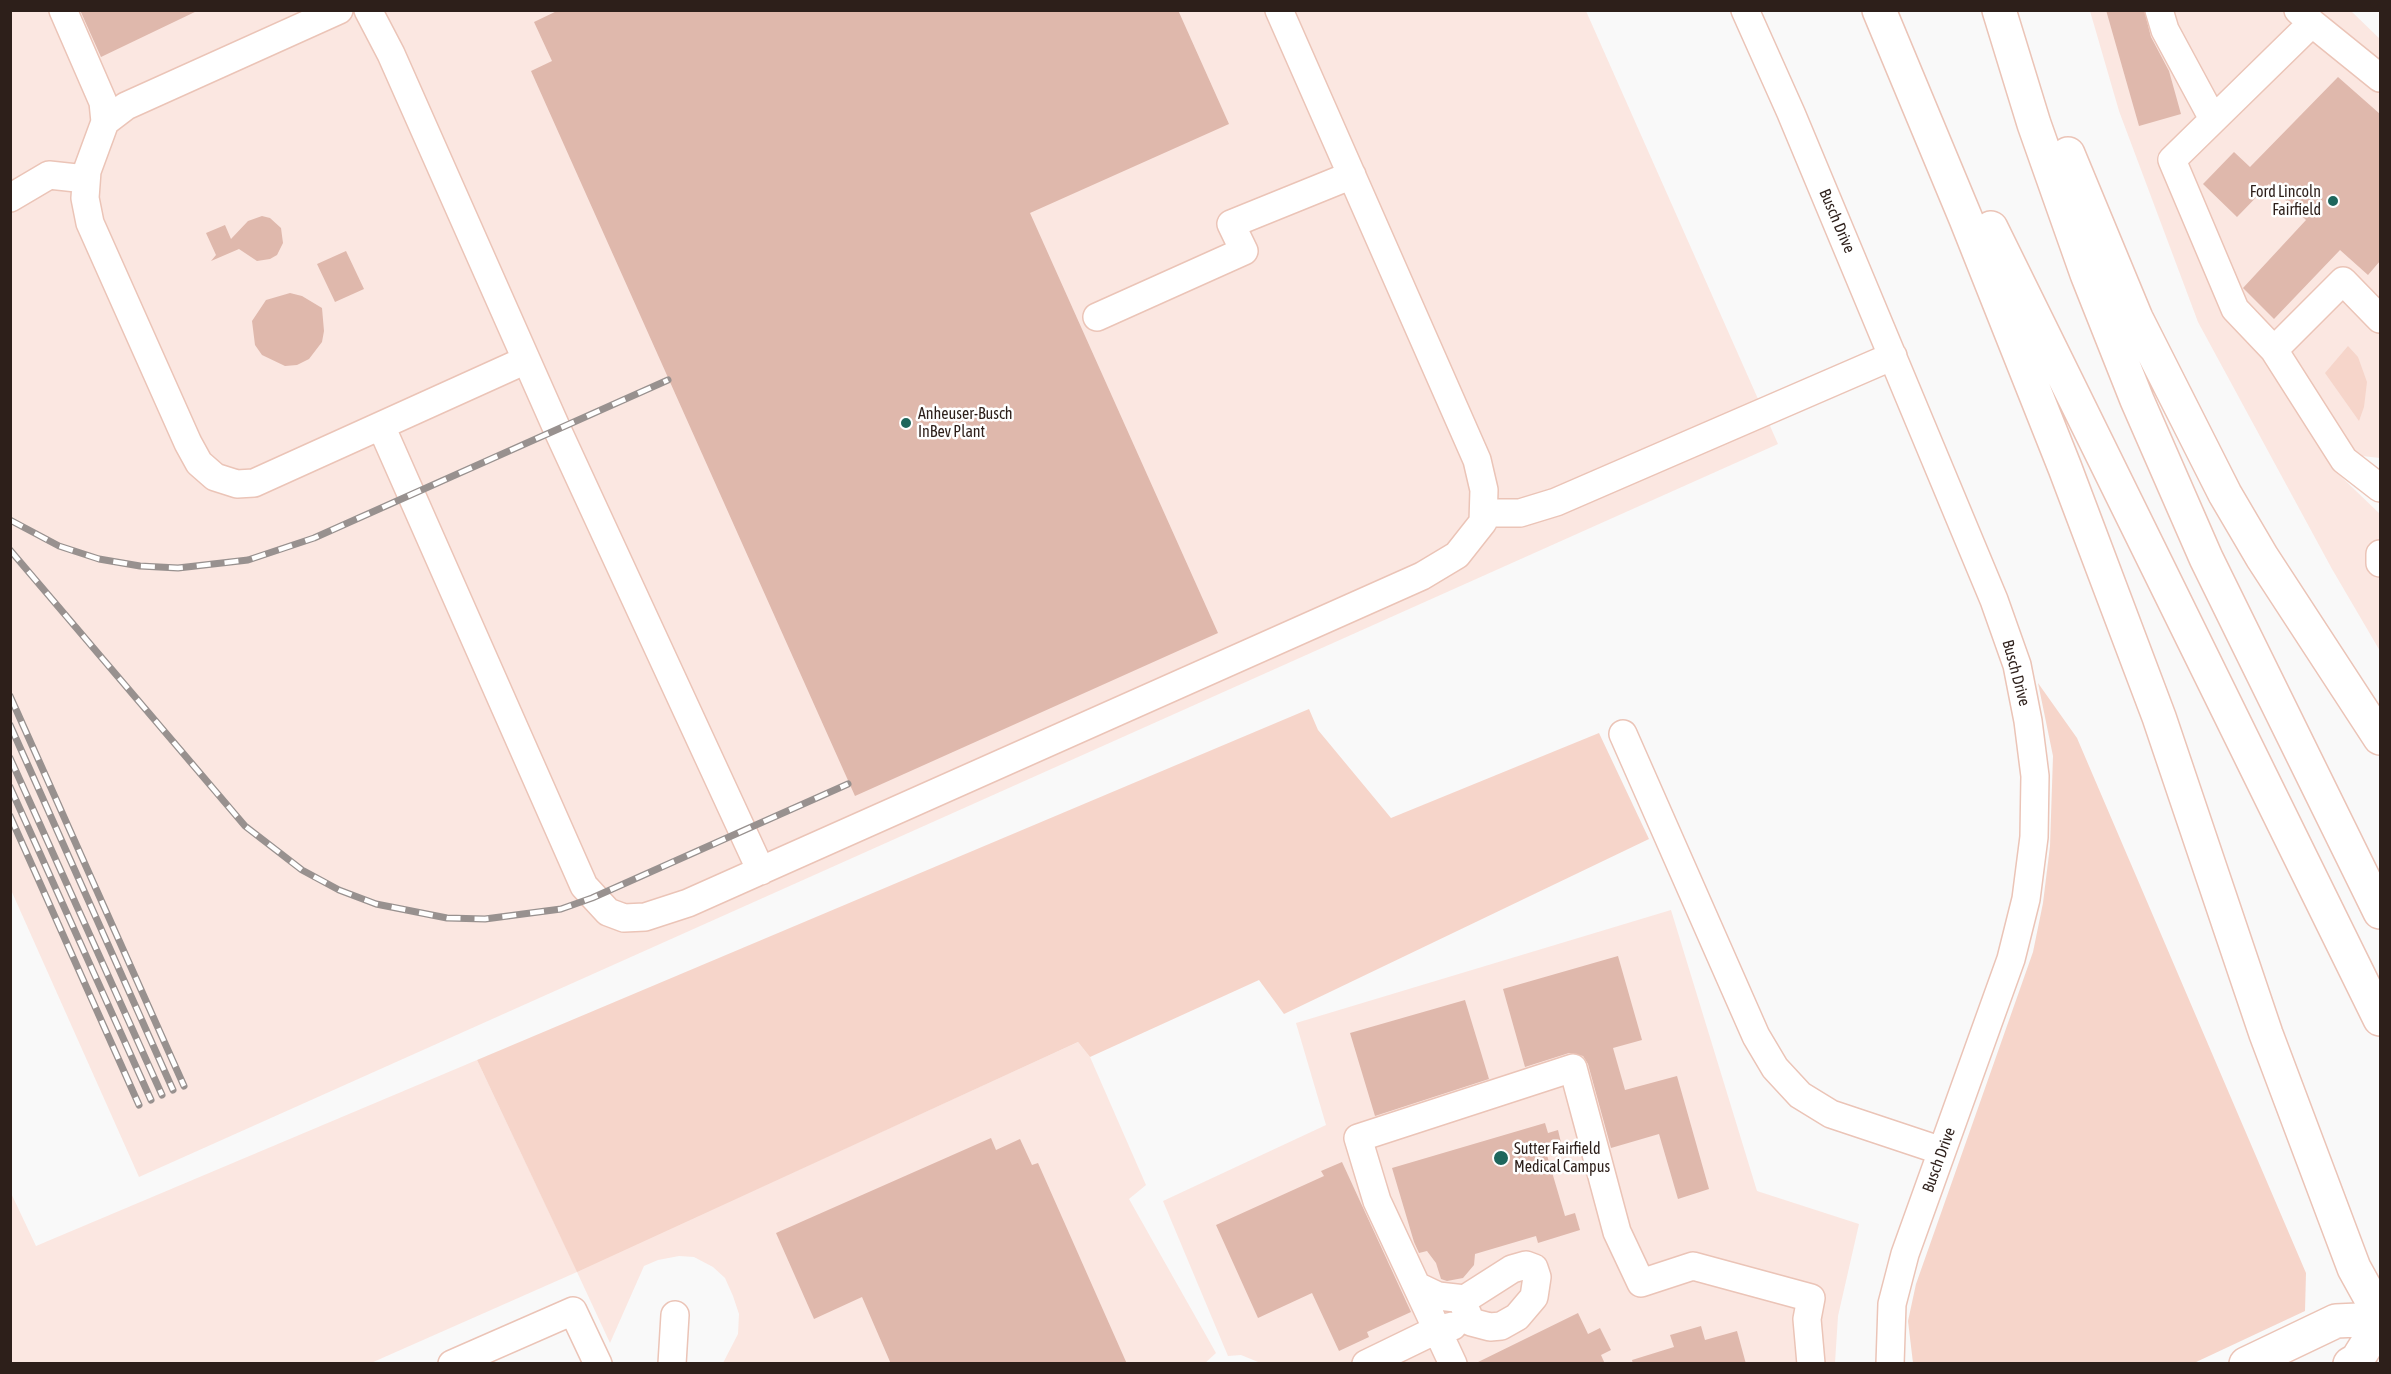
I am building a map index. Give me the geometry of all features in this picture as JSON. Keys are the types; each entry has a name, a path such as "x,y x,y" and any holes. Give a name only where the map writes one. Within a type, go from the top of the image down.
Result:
{"main road":[{"path":"1879,10 1966,219 2069,479 2159,717 2266,1034 2355,1268 2380,1319"},
{"path":"1884,10 2380,1018"},
{"path":"1999,10 2034,124 2087,274 2137,400 2206,558 2380,912"},
{"path":"2011,10 2104,245 2187,420 2225,494 2262,557 2380,738"},
{"path":"2246,1364 2336,1321 2380,1319"},
{"path":"2350,1364 2357,1360 2380,1319"}],"street":[{"path":"63,10 103,102 105,122 86,179 85,198 90,223 188,444 199,463 215,477 237,484 254,483 526,360"},
{"path":"105,122 126,106 339,10"},
{"path":"368,10 391,54 526,360 761,871"},
{"path":"381,426 584,886 608,912 624,918 645,917 688,903 1422,576 1457,555 1483,522 1484,490 1478,459 1279,10"},
{"name":"Busch Drive","path":"1745,10 1893,356 1994,600 2017,665 2028,721 2035,776 2034,837 2024,909 2012,958 1905,1254 1892,1304 1890,1364"},
{"path":"2159,10 2165,30 2213,119"},
{"path":"2379,479 2344,460 2274,350 2235,309 2172,160 2213,119 2305,17 2380,78"},
{"path":"10,198 49,175 86,179"},
{"path":"1097,317 1244,251 1231,224 1352,175"},
{"path":"2274,350 2343,281 2380,318"},
{"path":"1484,513 1520,513 1556,502 1893,356"},
{"path":"2380,554 2380,563"},
{"path":"1623,734 1756,1036 1775,1068 1800,1095 1831,1114 1942,1151"},
{"path":"1453,1364 1377,1201 1358,1138 1573,1068 1617,1232 1641,1283 1693,1266 1811,1298 1807,1319 1811,1364"},
{"path":"1366,1364 1436,1330 1468,1310 1417,1287"},
{"path":"452,1364 573,1311 598,1364"},
{"path":"672,1364 675,1315"}],"shaded area":[{"path":"10,11 1586,11 1778,444 139,1177 11,890"},
{"path":"2090,11 2351,11 2380,39 2380,458 2353,455 2330,466 2380,514 2380,651 2332,569 2198,322 2119,111"},
{"path":"2348,346 2358,357 2367,382 2364,407 2359,421 2325,373"},
{"path":"2038,683 2077,738 2306,1273 2305,1311 2194,1363 1913,1363 1908,1321 1916,1284 2033,952 2043,903 2050,846 2053,756"},
{"path":"1309,709 1318,730 1391,818 1599,733 1649,839 1284,1014 1259,980 1090,1057 1078,1042 577,1272 477,1060"},
{"name":"Sutter Fairfield Medical Campus","path":"1671,910 1757,1191 1859,1224 1838,1316 1835,1363 1263,1364 1241,1355 1228,1356 1163,1201 1326,1125 1296,1023"},
{"path":"1078,1042 1090,1057 1146,1185 1129,1199 1216,1353 1204,1364 723,1363 738,1334 739,1314 733,1296 725,1278 713,1267 694,1257 679,1256 658,1260 644,1266 610,1343 577,1272 371,1363 11,1363 10,1191 36,1246 477,1060 577,1271"}],"building":[{"path":"80,10 199,10 101,57"},
{"name":"Anheuser-Busch InBev Plant","path":"559,10 1178,10 1229,124 1030,213 1218,633 855,796 531,71 552,61 534,22"},
{"path":"2106,10 2144,10 2151,37 2169,71 2181,114 2139,126"},
{"name":"Ford Lincoln Fairfield","path":"2338,77 2380,114 2380,261 2368,275 2340,250 2274,319 2243,288 2306,220 2269,184 2237,217 2203,184 2234,152 2250,167"},
{"path":"262,216 270,218 281,228 283,243 277,255 270,259 257,261 239,249 211,261 216,255 206,233 225,225 231,239 248,221"},
{"path":"346,251 364,289 335,302 317,264"},
{"path":"290,293 302,296 322,308 324,331 322,342 309,359 297,365 285,366 262,355 255,345 252,321 266,300"},
{"path":"1618,956 1642,1040 1613,1048 1625,1090 1677,1076 1709,1189 1678,1199 1659,1134 1611,1148 1588,1064 1583,1056 1569,1053 1525,1067 1503,989"},
{"path":"1465,1000 1489,1079 1375,1116 1350,1033"},
{"path":"1545,1123 1548,1133 1558,1130 1562,1147 1546,1152 1565,1216 1575,1213 1580,1230 1538,1243 1536,1236 1475,1254 1474,1265 1463,1278 1447,1281 1441,1279 1436,1263 1427,1251 1419,1253 1414,1242 1392,1168"},
{"path":"991,1138 996,1150 1020,1139 1032,1165 1038,1163 1127,1364 891,1364 862,1297 814,1319 776,1233"},
{"path":"1342,1162 1411,1312 1367,1332 1369,1337 1339,1351 1312,1293 1258,1318 1216,1225 1324,1176 1321,1171"},
{"path":"1578,1313 1588,1334 1600,1328 1611,1350 1601,1355 1605,1364 1474,1364"},
{"path":"1701,1326 1705,1340 1737,1331 1746,1364 1633,1364 1632,1360 1674,1347 1670,1335"}],"railway":[{"path":"10,520 59,546 99,559 140,566 178,568 248,560 314,538 668,380"},
{"path":"10,550 245,826 302,870 339,890 376,904 447,918 485,919 561,909 592,898 848,784"},
{"path":"10,696 184,1086"},
{"path":"10,725 173,1090"},
{"path":"10,758 162,1095"},
{"path":"10,787 151,1100"},
{"path":"10,816 139,1105"}],"place":[{"name":"Ford Lincoln Fairfield","path":"2333,201"},
{"name":"Anheuser-Busch InBev Plant","path":"906,423"},
{"name":"Sutter Fairfield Medical Campus","path":"1501,1158"}]}
